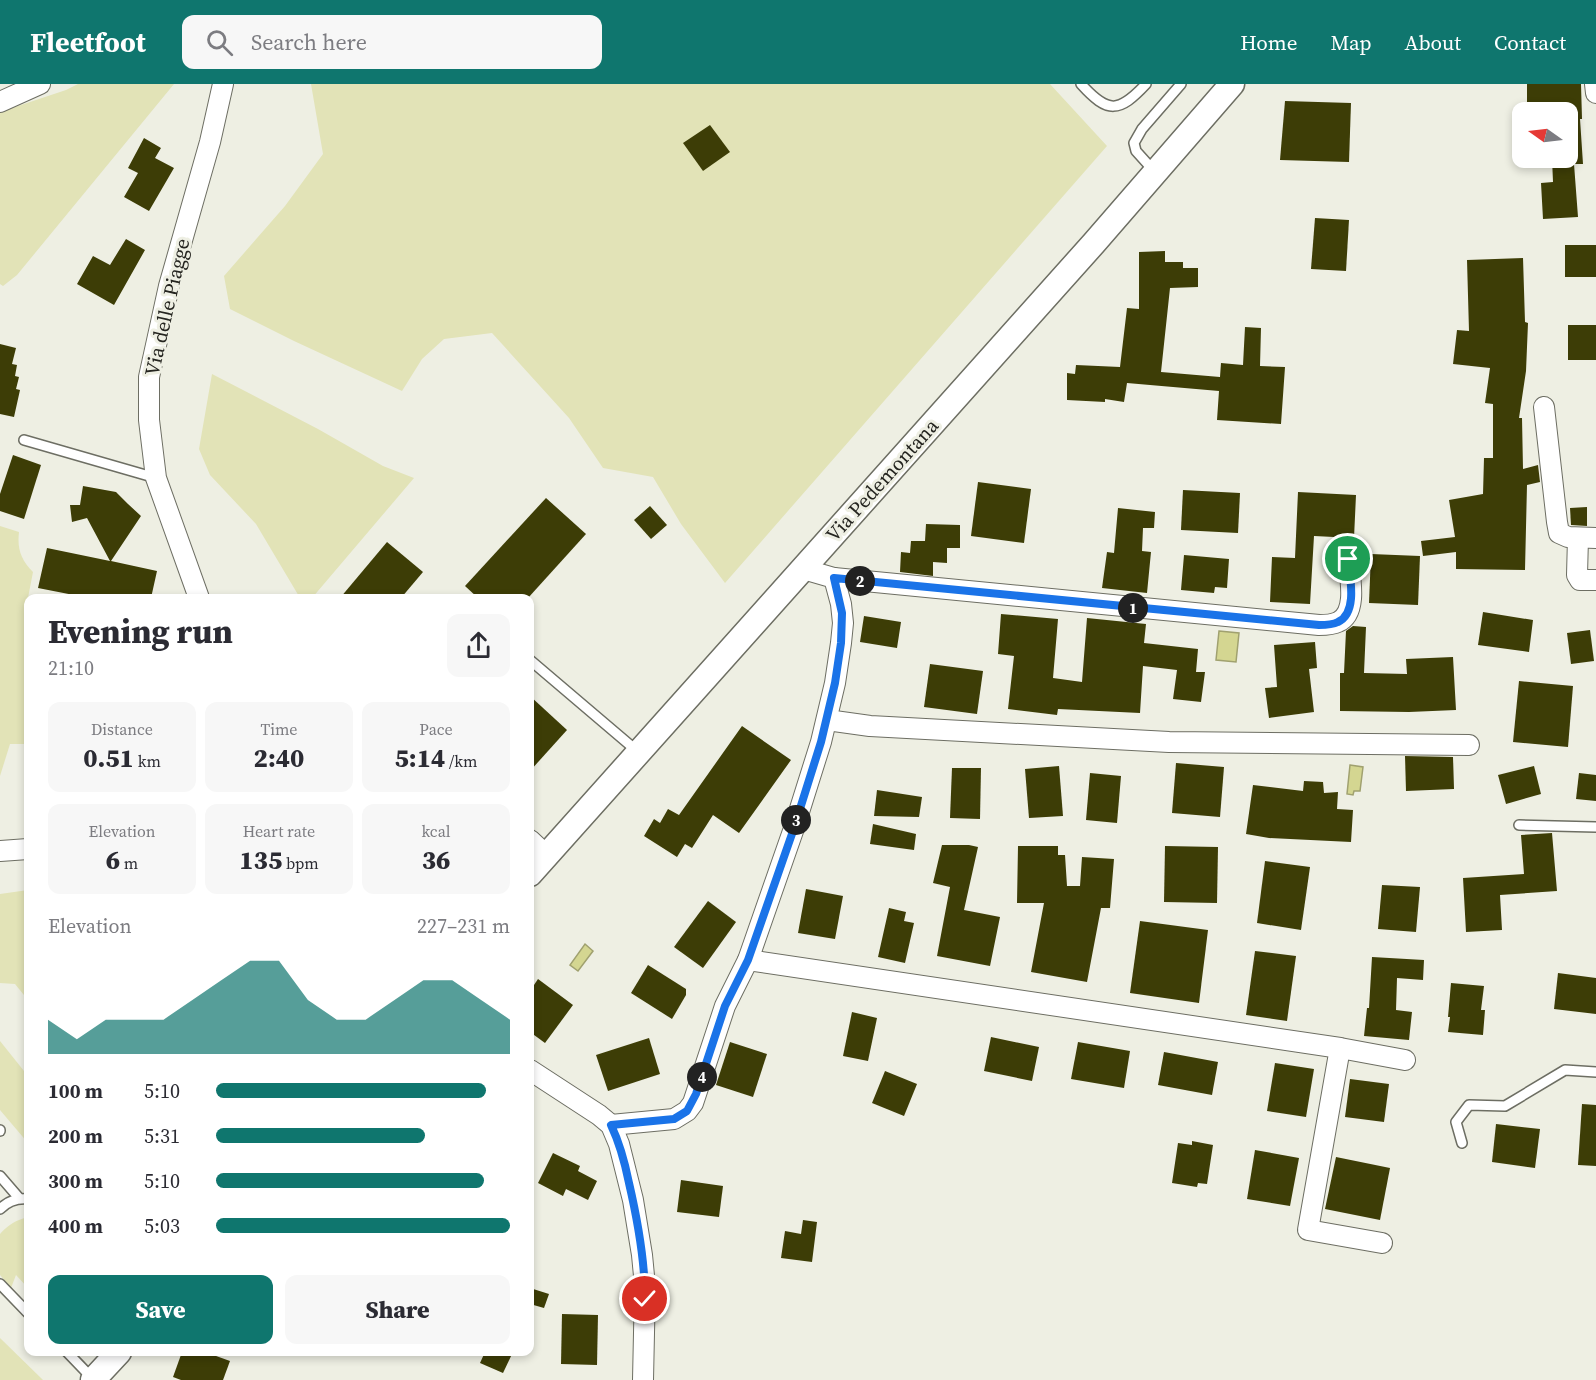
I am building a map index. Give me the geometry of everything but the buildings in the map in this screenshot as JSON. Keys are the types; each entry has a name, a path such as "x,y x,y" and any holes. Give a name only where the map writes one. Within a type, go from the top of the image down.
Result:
{"street":[{"path":"0,102 40,84"},
{"name":"Via delle Piagge","path":"199,594 156,478 149,420 149,377 169,286 210,142 223,84"},
{"name":"Via Pedemontana","path":"538,848 639,752 1094,243 1232,84"},
{"path":"1595,84 1596,93"},
{"path":"1544,407 1559,533 1568,537 1587,538 1577,575 1580,580 1596,580"},
{"path":"803,569 834,578 1319,625 1337,623 1348,613 1351,598 1348,559"},
{"path":"611,1125 669,1120 687,1111 696,1094 725,1006 748,960 800,811 827,720 838,666 843,622 834,578"},
{"path":"827,720 870,726 1169,742 1468,745"},
{"path":"0,851 24,849"},
{"path":"748,960 1340,1048 1405,1060"},
{"path":"1340,1048 1308,1230 1382,1243"},
{"path":"534,1073 593,1110 611,1125 622,1154 641,1243 645,1286 643,1380"},
{"path":"94,1380 115,1356"}],"lane":[{"path":"1081,84 1099,102 1113,106 1128,102 1146,84"},
{"path":"1155,172 1136,151 1134,143 1142,129 1181,84"},
{"path":"24,440 156,478"},
{"path":"534,663 639,752"},
{"path":"1519,825 1596,827"},
{"path":"1462,1143 1456,1122 1469,1105 1505,1106 1565,1070 1596,1072"},
{"path":"0,1176 24,1199"},
{"path":"0,1209 4,1204 24,1199"},
{"path":"0,1284 24,1309"},
{"path":"71,1356 94,1380"}],"shaded area":[{"path":"78,84 174,84 17,275 3,286 0,284 0,112"},
{"path":"311,84 1050,84 1107,146 725,583 681,524 653,477 603,468 569,418 492,333 444,339 422,359 402,391 230,309 224,276 285,206 323,154"},
{"path":"212,374 383,466 414,478 315,594 298,594 256,524 210,475 199,449"},
{"path":"0,526 19,532 21,554 33,572 29,594 24,594 24,744 10,744 0,776"},
{"path":"1219,631 1239,633 1236,662 1216,660"},
{"path":"1350,765 1363,767 1360,791 1354,791 1353,795 1347,794"},
{"path":"24,891 24,995 15,984 0,983 0,894"},
{"path":"585,944 593,951 578,971 570,965"},
{"path":"0,1041 24,1071 24,1138 0,1110"},
{"path":"24,1218 24,1284 16,1275 11,1288 0,1275 0,1234 12,1223"},
{"path":"0,1338 43,1380 0,1380"}],"route":[{"path":"645,1299 638,1222 622,1154 611,1125 674,1119 687,1111 693,1103 725,1006 748,960 793,831 827,720 838,666 843,622 834,578 1319,625 1337,623 1348,613 1351,598 1348,559"}]}
